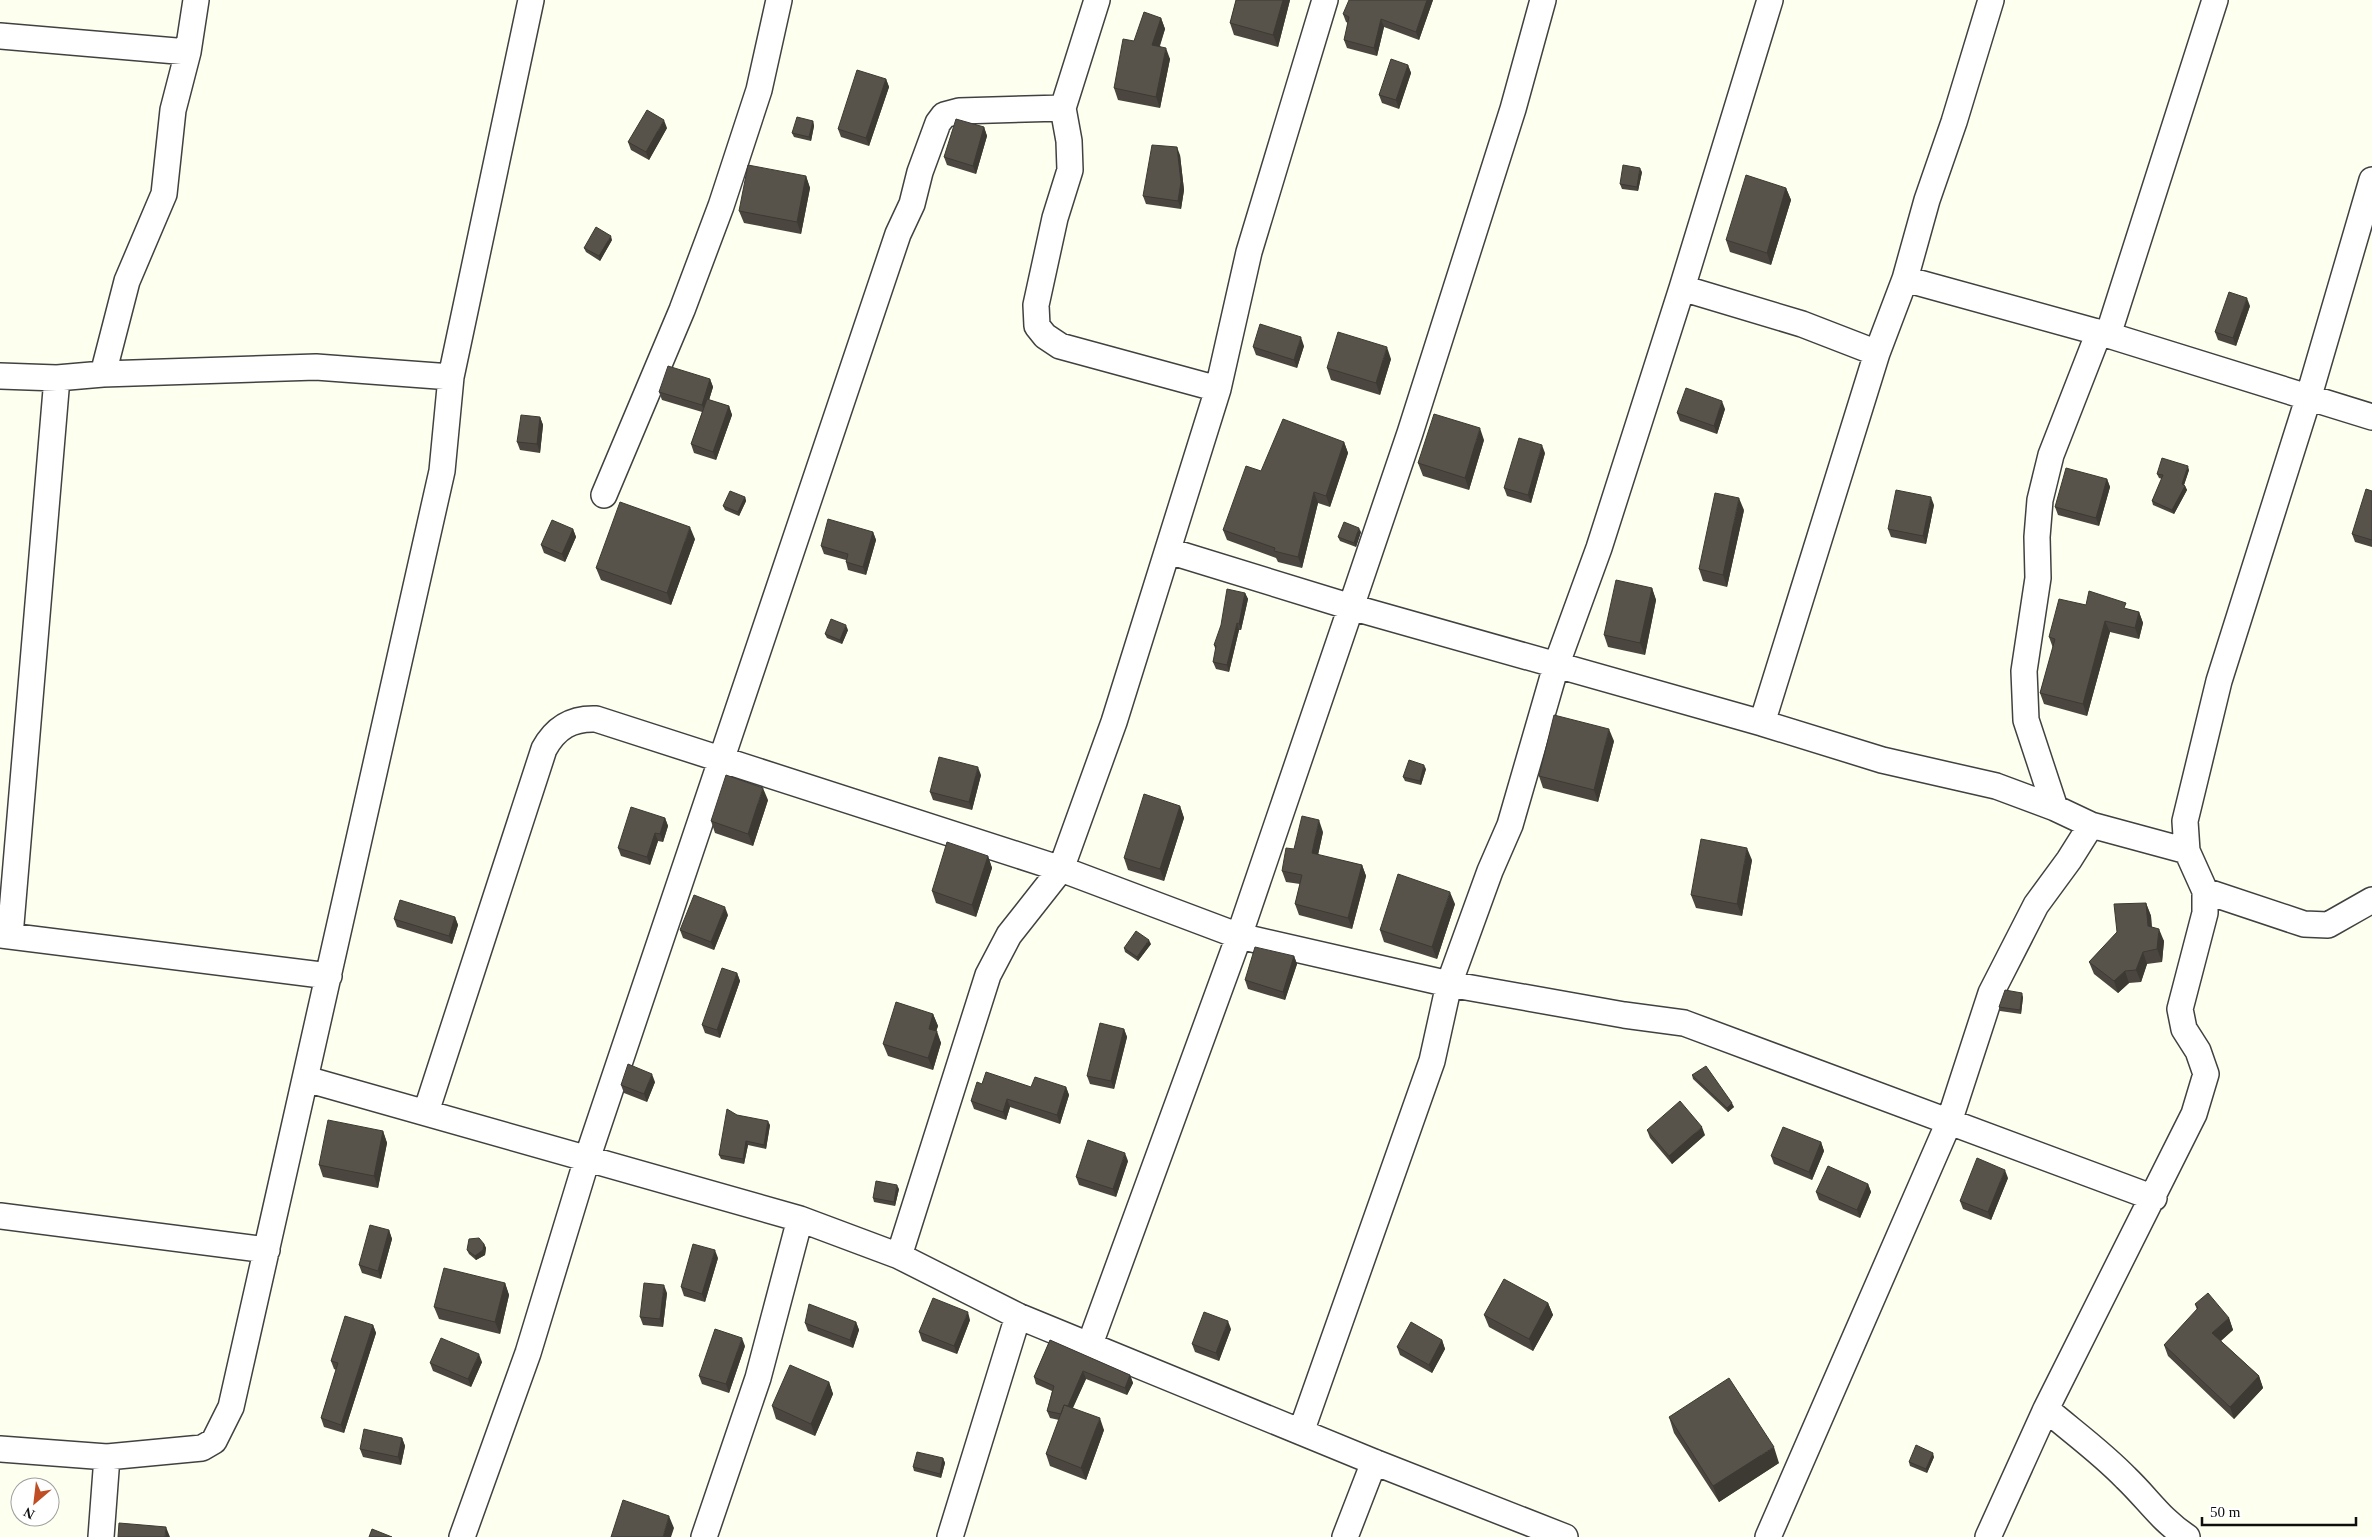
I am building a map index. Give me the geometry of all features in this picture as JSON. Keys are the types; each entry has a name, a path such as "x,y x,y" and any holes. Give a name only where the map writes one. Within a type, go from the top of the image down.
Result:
{"street":[{"path":"103,374 127,281 164,194 173,110 188,52 196,0"},
{"path":"0,1449 107,1457 202,1448 214,1441 231,1407 442,471 451,377 531,0"},
{"path":"604,495 682,310 720,206 759,90 779,0"},
{"path":"1097,0 1063,108 1069,141 1070,170 1055,218 1036,305 1037,326 1045,336 1060,346 1218,389"},
{"path":"899,1256 988,975 1009,935 1061,869 1114,722 1169,551 1218,389 1249,252 1325,0"},
{"path":"1090,1344 1239,936 1410,433 1513,109 1544,0"},
{"path":"1301,1432 1432,1061 1449,984 1490,871 1510,825 1556,666 1599,548 1682,288 1770,0"},
{"path":"1762,723 1877,353 1904,280 1927,200 1991,0"},
{"path":"2055,808 2026,720 2024,671 2038,578 2037,538 2040,500 2051,455 2103,333 2215,0"},
{"path":"0,36 188,52"},
{"path":"462,1537 528,1353 587,1159 719,760 898,234 912,204 920,172 938,123 944,115 959,110 1063,108"},
{"path":"1988,1537 2046,1409 2154,1198 2194,1114 2206,1074 2198,1051 2184,1030 2180,1008 2205,913 2206,891 2187,851 2185,821 2220,681 2308,399 2372,180"},
{"path":"1904,280 2103,333 2372,418"},
{"path":"1682,288 1802,324 1877,353"},
{"path":"0,376 57,378 103,374 316,367 451,377"},
{"path":"57,378 5,935 329,976"},
{"path":"1169,551 1351,607 1762,723 1882,760 1996,786 2055,808 2091,825 2187,851"},
{"path":"426,1112 544,749 550,738 559,728 583,718 596,719 1061,869 1239,936 1449,984 1624,1015 1684,1023 2154,1198"},
{"path":"1768,1537 1949,1122 1991,993 2036,905 2069,860 2091,825"},
{"path":"2206,891 2304,924 2328,925 2372,900"},
{"path":"306,1079 800,1219 899,1256 1018,1316 1374,1462 1565,1537"},
{"path":"0,1216 267,1250"},
{"path":"704,1537 758,1378 800,1219"},
{"path":"950,1537 1018,1316"},
{"path":"2046,1409 2126,1478 2146,1501 2175,1529 2187,1537"},
{"path":"101,1537 107,1457"},
{"path":"1345,1537 1374,1462"}],"building":[{"path":"1236,0 1283,0 1273,35 1230,23"},
{"path":"1349,0 1427,0 1416,32 1381,19 1374,48 1344,40 1349,17 1343,14"},
{"path":"1144,12 1161,18 1152,45 1166,48 1156,97 1114,88 1123,39 1134,41"},
{"path":"1391,59 1408,65 1396,100 1379,95"},
{"path":"857,70 886,79 866,138 838,129"},
{"path":"647,110 664,120 646,152 628,142"},
{"path":"797,117 813,121 809,137 792,133"},
{"path":"956,119 984,127 973,166 944,157"},
{"path":"1152,145 1177,147 1181,182 1178,201 1143,196"},
{"path":"748,165 806,176 797,222 739,211"},
{"path":"1623,165 1640,168 1637,187 1620,184"},
{"path":"1746,175 1786,188 1767,253 1726,240"},
{"path":"596,227 611,236 599,256 584,248"},
{"path":"2229,292 2247,298 2233,338 2215,332"},
{"path":"1260,324 1301,337 1294,360 1253,347"},
{"path":"1338,332 1387,347 1376,383 1327,368"},
{"path":"668,366 710,379 702,405 659,392"},
{"path":"1686,388 1722,401 1714,426 1677,413"},
{"path":"707,399 729,406 713,452 691,444"},
{"path":"1434,414 1480,428 1465,478 1418,463"},
{"path":"521,415 540,417 537,444 517,442"},
{"path":"1283,419 1344,442 1326,496 1314,492 1298,557 1274,551 1275,548 1223,530 1246,466 1261,471"},
{"path":"1519,438 1542,445 1528,495 1504,488"},
{"path":"2162,458 2188,466 2182,484 2185,486 2172,510 2152,501 2163,475 2157,474"},
{"path":"2066,468 2107,479 2096,518 2055,507"},
{"path":"2366,489 2372,491 2372,540 2352,534"},
{"path":"1896,490 1931,497 1923,536 1888,529"},
{"path":"730,491 745,497 738,512 723,506"},
{"path":"1715,493 1739,498 1723,575 1699,569"},
{"path":"620,502 690,527 667,593 596,568"},
{"path":"828,519 873,532 863,567 846,562 848,554 821,546"},
{"path":"552,520 573,529 562,554 541,545"},
{"path":"1344,522 1359,528 1354,543 1338,537"},
{"path":"1616,580 1652,588 1640,643 1604,635"},
{"path":"1227,589 1245,593 1239,624 1237,623 1227,665 1213,662 1216,646 1214,645 1221,625"},
{"path":"2089,591 2126,603 2124,608 2139,612 2135,628 2105,621 2083,704 2040,693 2055,639 2049,637 2059,599 2086,605"},
{"path":"831,619 846,625 840,640 825,634"},
{"path":"1554,715 1609,729 1594,790 1539,776"},
{"path":"939,757 978,767 969,802 930,792"},
{"path":"1409,760 1424,765 1420,781 1403,777"},
{"path":"726,775 763,788 748,834 711,821"},
{"path":"1144,794 1180,806 1160,869 1124,858"},
{"path":"631,807 665,818 660,834 655,833 647,857 618,848"},
{"path":"1302,816 1319,820 1312,853 1362,865 1348,918 1295,904 1302,875 1282,871 1286,848 1294,849"},
{"path":"1701,839 1747,848 1737,904 1691,895"},
{"path":"947,842 988,856 972,905 932,891"},
{"path":"1398,874 1450,892 1432,947 1380,930"},
{"path":"694,895 725,907 711,942 680,930"},
{"path":"400,900 455,917 449,936 394,919"},
{"path":"2146,903 2148,926 2159,929 2157,949 2143,952 2136,970 2125,971 2114,981 2089,962 2117,932 2114,904"},
{"path":"1136,931 1149,940 1137,957 1124,948"},
{"path":"1255,947 1294,956 1283,992 1245,980"},
{"path":"722,968 737,973 717,1030 702,1025"},
{"path":"2005,990 2022,993 2020,1010 1999,1007"},
{"path":"896,1002 933,1014 929,1029 937,1031 928,1058 883,1044"},
{"path":"1100,1023 1124,1029 1111,1081 1087,1076"},
{"path":"628,1064 652,1074 644,1094 621,1085"},
{"path":"1706,1066 1732,1103 1727,1108 1692,1075"},
{"path":"986,1072 1031,1087 1035,1077 1066,1087 1057,1115 1007,1099 1003,1112 971,1101 977,1082 982,1084"},
{"path":"1680,1101 1702,1127 1669,1156 1647,1130"},
{"path":"727,1109 737,1115 768,1121 764,1145 746,1141 743,1159 719,1155"},
{"path":"328,1120 383,1131 374,1176 319,1165"},
{"path":"1783,1127 1821,1142 1809,1172 1771,1156"},
{"path":"1088,1140 1125,1153 1113,1189 1076,1177"},
{"path":"1977,1158 2005,1170 1988,1212 1960,1201"},
{"path":"1828,1166 1868,1184 1857,1210 1816,1192"},
{"path":"876,1181 897,1185 894,1202 873,1198"},
{"path":"370,1225 389,1230 378,1271 359,1265"},
{"path":"479,1238 484,1244 483,1250 475,1256 467,1250 469,1239"},
{"path":"693,1244 715,1250 702,1294 681,1287"},
{"path":"444,1268 505,1283 495,1322 434,1307"},
{"path":"1504,1279 1548,1303 1529,1339 1484,1315"},
{"path":"644,1283 664,1285 660,1319 640,1317"},
{"path":"2208,1293 2229,1318 2212,1333 2259,1376 2230,1407 2164,1345 2198,1308 2195,1304"},
{"path":"933,1298 968,1312 954,1346 919,1332"},
{"path":"809,1304 856,1322 850,1340 805,1323"},
{"path":"1204,1312 1228,1321 1216,1353 1192,1344"},
{"path":"345,1316 373,1325 341,1425 321,1418 338,1363 331,1361"},
{"path":"1411,1322 1442,1340 1429,1365 1397,1347"},
{"path":"715,1329 742,1338 726,1384 699,1376"},
{"path":"441,1338 479,1354 468,1379 430,1363"},
{"path":"1050,1340 1130,1375 1125,1388 1083,1371 1068,1406 1064,1405 1061,1414 1047,1411 1054,1386 1034,1377"},
{"path":"790,1365 829,1382 811,1424 772,1406"},
{"path":"1729,1378 1774,1447 1713,1486 1669,1417"},
{"path":"1064,1405 1100,1418 1081,1468 1046,1454"},
{"path":"364,1429 402,1438 398,1457 360,1449"},
{"path":"1916,1445 1933,1453 1926,1469 1909,1462"},
{"path":"917,1452 943,1458 940,1474 913,1467"},
{"path":"623,1500 669,1516 663,1537 611,1537"},
{"path":"119,1523 166,1527 165,1537 118,1537"},
{"path":"372,1529 392,1537 369,1537"}]}
